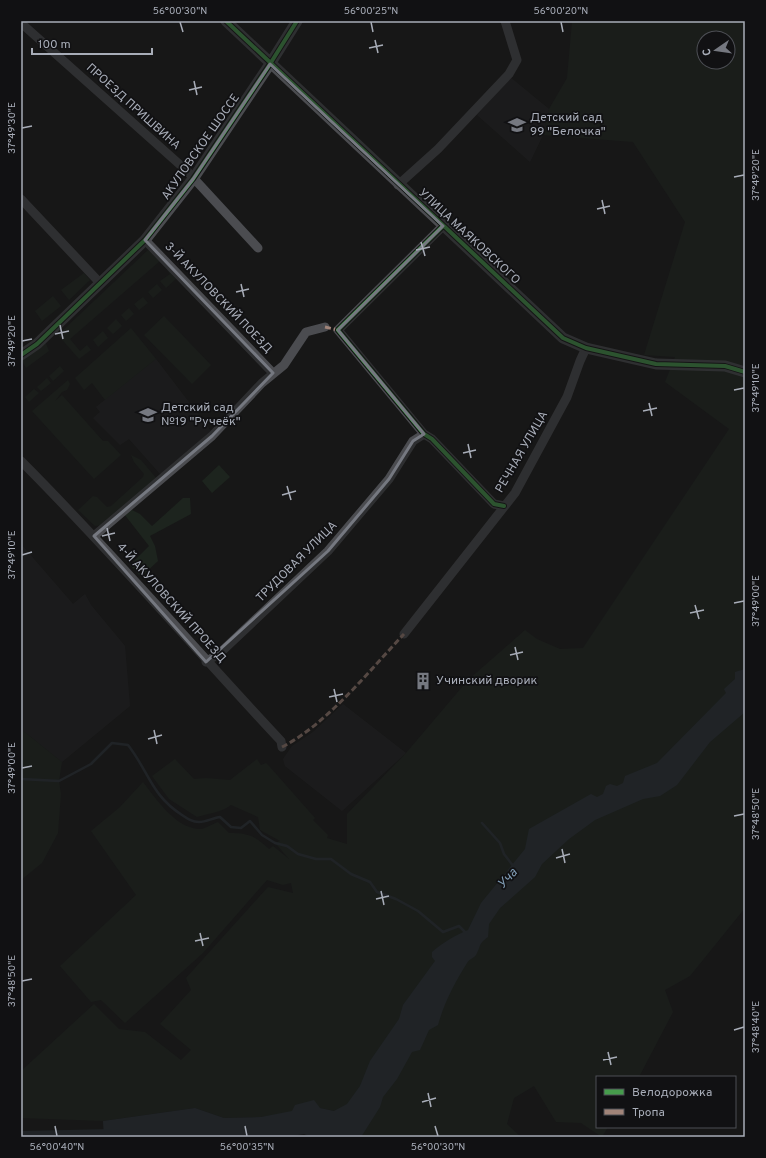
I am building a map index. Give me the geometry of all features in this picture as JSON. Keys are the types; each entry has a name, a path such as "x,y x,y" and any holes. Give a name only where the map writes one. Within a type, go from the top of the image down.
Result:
{"street":[{"name":"УЛИЦА МАЯКОВСКОГО","path":"226,21 398,185 526,302 563,338 586,348 656,364 725,366 745,372"},
{"name":"АКУЛОВСКОЕ ШОССЕ","path":"21,355 37,344 145,240 194,179 297,21"},
{"path":"398,185 438,149 509,74 517,60 504,21"},
{"name":"ПРОЕЗД ПРИШВИНА","path":"21,23 187,171 258,248"},
{"path":"21,199 100,284"},
{"path":"443,226 338,330 424,434 432,439 494,504 504,506"},
{"name":"3-Й АКУЛОВСКИЙ ПОЕЗД","path":"145,240 273,373"},
{"path":"94,536 212,436 273,373 284,365 306,332 325,327"},
{"name":"РЕЧНАЯ УЛИЦА","path":"404,634 515,493 567,397 586,348"},
{"name":"ТРУДОВАЯ УЛИЦА","path":"206,662 221,652 328,551 389,479 413,441 424,434"},
{"name":"4-Й АКУЛОВСКИЙ ПРОЕЗД","path":"21,460 94,536 206,662 281,741 282,747"}],"highlighted area":[{"path":"270,64 443,226 338,330 424,434 413,441 389,479 328,551 206,662 94,536 212,436 273,373 145,240 193,179"}],"shaded area":[{"path":"572,21 745,21 745,908 690,976 665,990 673,1012 640,1076 596,1076 596,1128 607,1128 602,1137 581,1123 556,1122 534,1086 514,1098 507,1124 521,1137 361,1137 334,1111 320,1108 261,1117 224,1118 195,1108 103,1121 21,1118 21,1071 94,1004 119,1029 145,1032 181,1060 191,1050 160,1024 191,990 186,978 268,887 293,893 291,883 283,885 267,880 203,953 125,1023 101,1000 91,1002 60,966 136,895 91,831 120,807 143,782 167,811 182,823 190,827 200,829 218,822 229,833 251,836 260,841 269,849 273,846 289,859 275,843 280,841 260,830 258,817 231,805 219,811 197,817 169,799 152,776 175,759 194,779 206,778 230,780 257,759 261,765 266,763 270,767 315,818 313,820 328,835 327,838 347,844 347,814 406,753 468,680 525,630 537,639 560,649 583,648 729,429 665,382 675,357 644,355 685,222 633,142 543,135 549,109 567,78"},
{"name":"Детский сад 99 \"Белочка\"","path":"510,77 549,109 543,135 530,162 477,115"},
{"path":"148,250 160,261 70,339 80,351 87,345 91,350 79,359 58,335"},
{"path":"169,268 177,278 166,288 160,281 170,274 167,270"},
{"path":"84,273 90,280 69,300 61,290"},
{"path":"157,284 162,290 153,298 148,292"},
{"path":"53,296 61,306 42,321 35,311"},
{"path":"143,297 148,303 139,310 134,304"},
{"path":"129,308 134,314 126,321 121,315"},
{"path":"164,316 211,365 192,384 144,335"},
{"path":"116,319 122,326 113,334 107,328"},
{"path":"131,328 156,359 105,400 92,383 84,390 75,378"},
{"path":"103,331 108,338 98,347 93,340"},
{"path":"45,341 49,351 26,368 22,361 24,356"},
{"name":"Детский сад №19 \"Ручеёк\"","path":"156,359 211,431 161,475 129,439 120,445 93,418 100,412 96,407"},
{"path":"60,366 64,371 53,381 49,376"},
{"path":"47,378 51,383 41,391 37,387"},
{"path":"68,380 70,384 67,390 62,392 55,401 62,395 103,441 108,441 121,455 94,479 32,411"},
{"path":"34,389 39,393 29,402 25,397"},
{"path":"131,455 141,460 157,479 103,525 95,526 78,510 93,496 97,497 107,507 111,506 143,477 144,474 134,462"},
{"path":"219,465 230,477 212,493 202,481"},
{"path":"183,498 190,498 191,514 150,536 155,546 158,561 141,577 130,565 149,546 124,514 132,510 140,514 152,526"},
{"path":"21,544 73,604 85,594 91,605 125,646 130,706 62,762 21,729"},
{"path":"343,704 406,753 342,811 285,766 283,759 292,746 313,732"},
{"path":"21,729 62,762 59,781 61,794 58,833 42,863 21,880"}],"water":[{"name":"Уча","path":"745,669 745,712 710,742 677,785 660,796 643,799 595,820 569,839 542,864 535,877 500,908 489,924 488,937 481,943 476,955 468,962 454,985 443,1009 438,1025 429,1030 420,1050 412,1052 397,1079 383,1097 380,1107 361,1137 311,1137 304,1134 287,1137 104,1137 103,1121 195,1108 224,1118 261,1117 292,1111 295,1105 314,1100 320,1108 334,1111 347,1104 360,1086 370,1061 399,1019 403,1005 435,961 432,957 432,952 440,945 468,930 481,903 525,849 529,829 591,794 597,797 603,794 606,786 610,784 617,786 623,783 625,776 657,763 726,693 724,689 735,679 735,672"}],"waterway":[{"path":"21,779 59,781 91,764 112,743 128,745 151,783 163,799 188,819 199,822 220,817 231,827 241,828 250,821 262,835 275,843 287,846 298,854 316,859 331,859 351,874 370,882 377,892 396,899 418,911 443,932 459,926 466,933"},
{"name":"Уча","path":"482,823 500,843 504,854 514,867"},
{"path":"21,1135 115,1133"}],"marked path":[{"path":"325,327 338,330"},
{"path":"282,747 299,737 331,711 347,696 404,634"}],"cycle path":[{"path":"226,21 563,338 586,348 656,364 725,366 745,372"},
{"path":"21,355 37,344 145,240 193,179 297,21"},
{"path":"443,226 338,330 424,434 432,439 494,504 504,506"}],"place":[{"name":"Детский сад 99 \"Белочка\"","path":"517,125"},
{"name":"Детский сад №19 \"Ручеёк\"","path":"148,415"},
{"name":"Учинский дворик","path":"423,681"}]}
